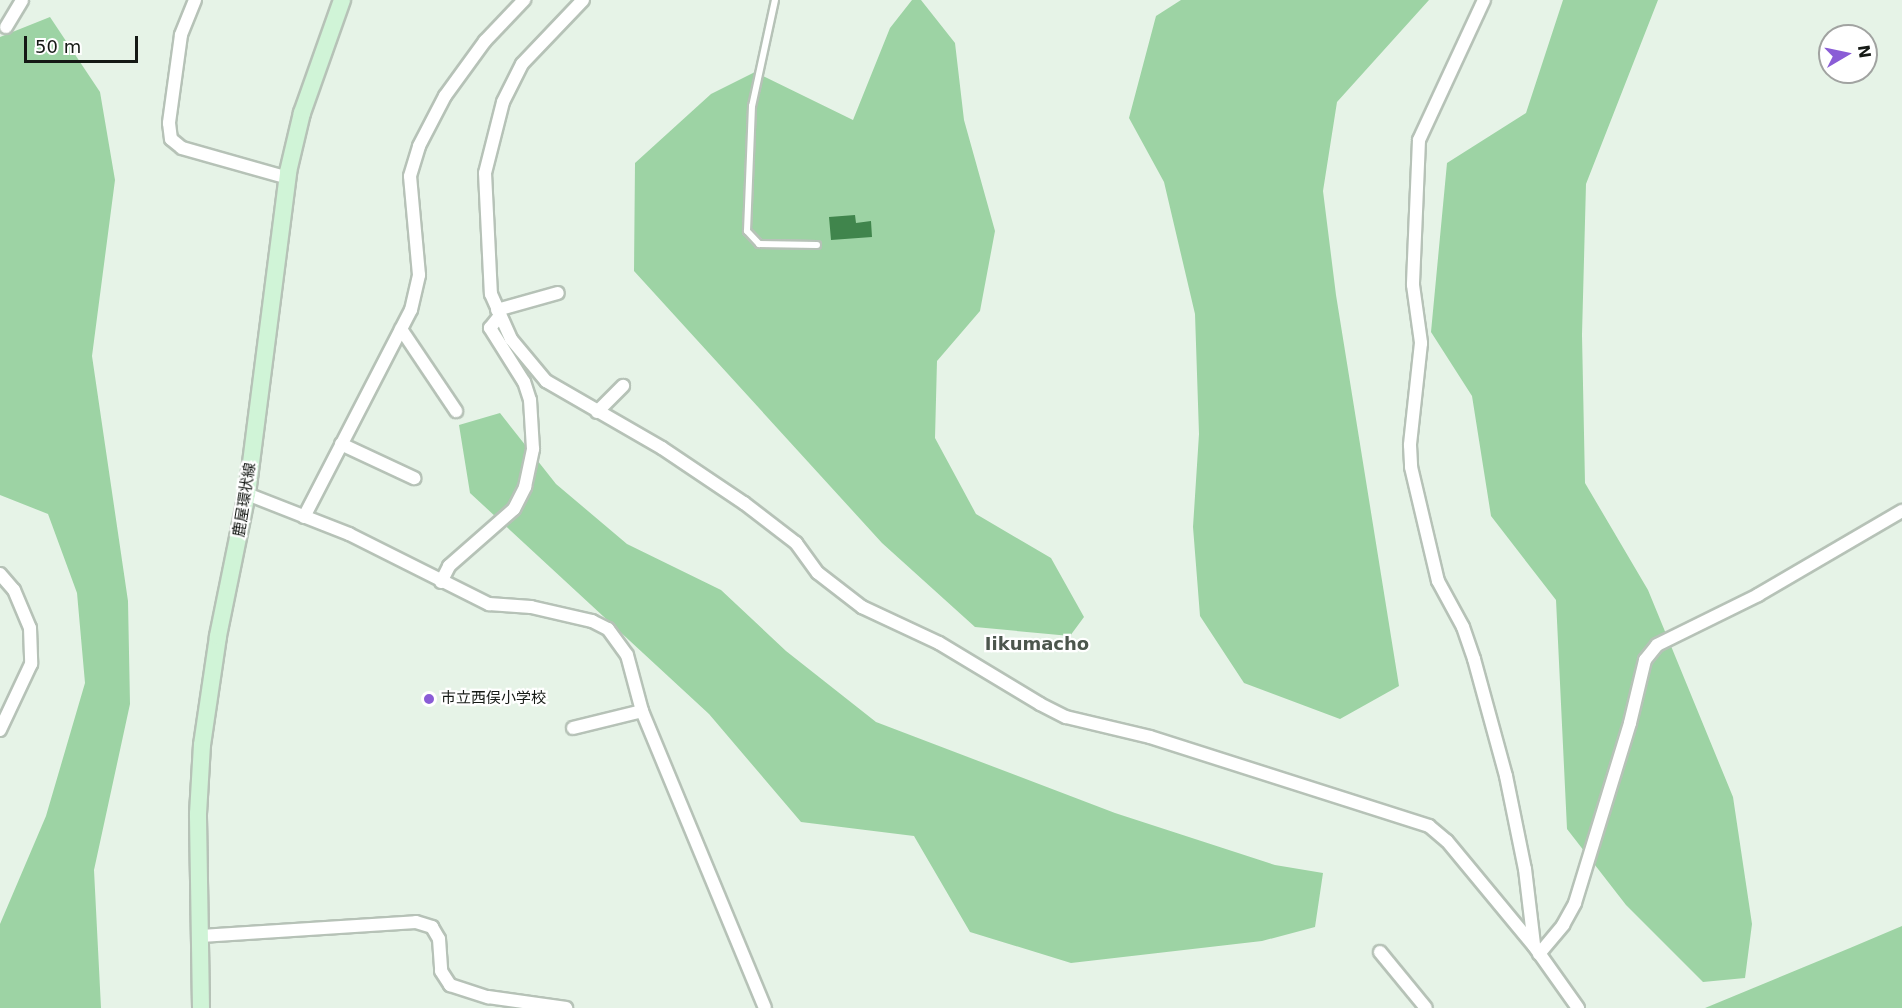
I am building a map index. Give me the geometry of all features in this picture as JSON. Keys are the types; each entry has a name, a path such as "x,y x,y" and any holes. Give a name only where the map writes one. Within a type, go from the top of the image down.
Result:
{"main road":[{"name":"鹿屋環状線","path":"201,1008 198,814 202,745 218,636 247,494 288,178 302,113 342,0"}],"street":[{"path":"6,27 22,0"},
{"path":"195,0 181,35 169,123 171,139 182,148 288,178"},
{"path":"304,517 411,310 419,275 410,176 419,146 445,96 485,41 524,0"},
{"path":"583,0 532,50 503,102 485,183 491,294 511,339 546,381 662,448 744,503 796,543 819,573 862,607 939,643 1040,704 1066,717 1150,737 1429,826 1447,841 1537,950 1578,1008"},
{"path":"1484,0 1419,140 1413,285 1421,343 1410,445 1411,467 1438,581 1463,627 1506,776 1525,869 1537,950"},
{"path":"441,582 449,566 514,509 525,487 533,449 530,400 524,382 490,328 498,313 558,293"},
{"path":"401,329 456,411"},
{"path":"597,412 623,386"},
{"path":"341,444 414,478"},
{"path":"247,494 349,534 489,604 531,607 592,621 608,629 627,655 642,711 765,1008"},
{"path":"1537,950 1563,926 1575,903 1630,723 1645,660 1657,645 1758,596 1902,511"},
{"path":"0,574 14,591 30,628 31,664 0,730"},
{"path":"573,728 642,711"},
{"path":"201,936 416,922 432,927 439,939 441,971 450,985 488,997 566,1008"},
{"path":"1380,952 1426,1008"}],"lane":[{"path":"775,0 752,106 747,231 759,244 818,245"}],"green space":[{"path":"912,0 921,0 955,43 964,120 995,231 980,311 937,361 935,438 976,514 1051,558 1084,617 1070,636 975,627 882,543 634,271 635,163 711,94 755,72 853,120 890,28"},
{"path":"1181,0 1429,0 1337,102 1323,191 1336,295 1399,686 1340,719 1244,683 1200,616 1193,527 1199,434 1195,314 1164,182 1129,118 1156,16"},
{"path":"1563,0 1658,0 1586,184 1582,335 1585,483 1648,590 1733,797 1752,924 1745,978 1703,982 1626,905 1567,829 1556,600 1491,516 1472,396 1431,332 1447,163 1526,113"},
{"path":"50,17 100,92 115,180 92,356 128,601 130,704 94,870 101,1008 0,1008 0,924 46,816 85,683 77,593 48,514 0,495 0,37"},
{"path":"500,413 556,484 627,544 721,590 786,651 876,722 1115,813 1275,865 1323,873 1315,927 1262,941 1071,963 970,932 914,836 801,822 709,714 470,493 459,425"},
{"path":"1902,926 1902,1008 1705,1008 1850,948"}],"building":[{"path":"855,215 856,223 871,221 872,237 831,240 829,217"}],"place":[{"name":"市立西俣小学校","path":"429,699"}],"district":[{"name":"Iikumacho","path":"1037,644"}]}
